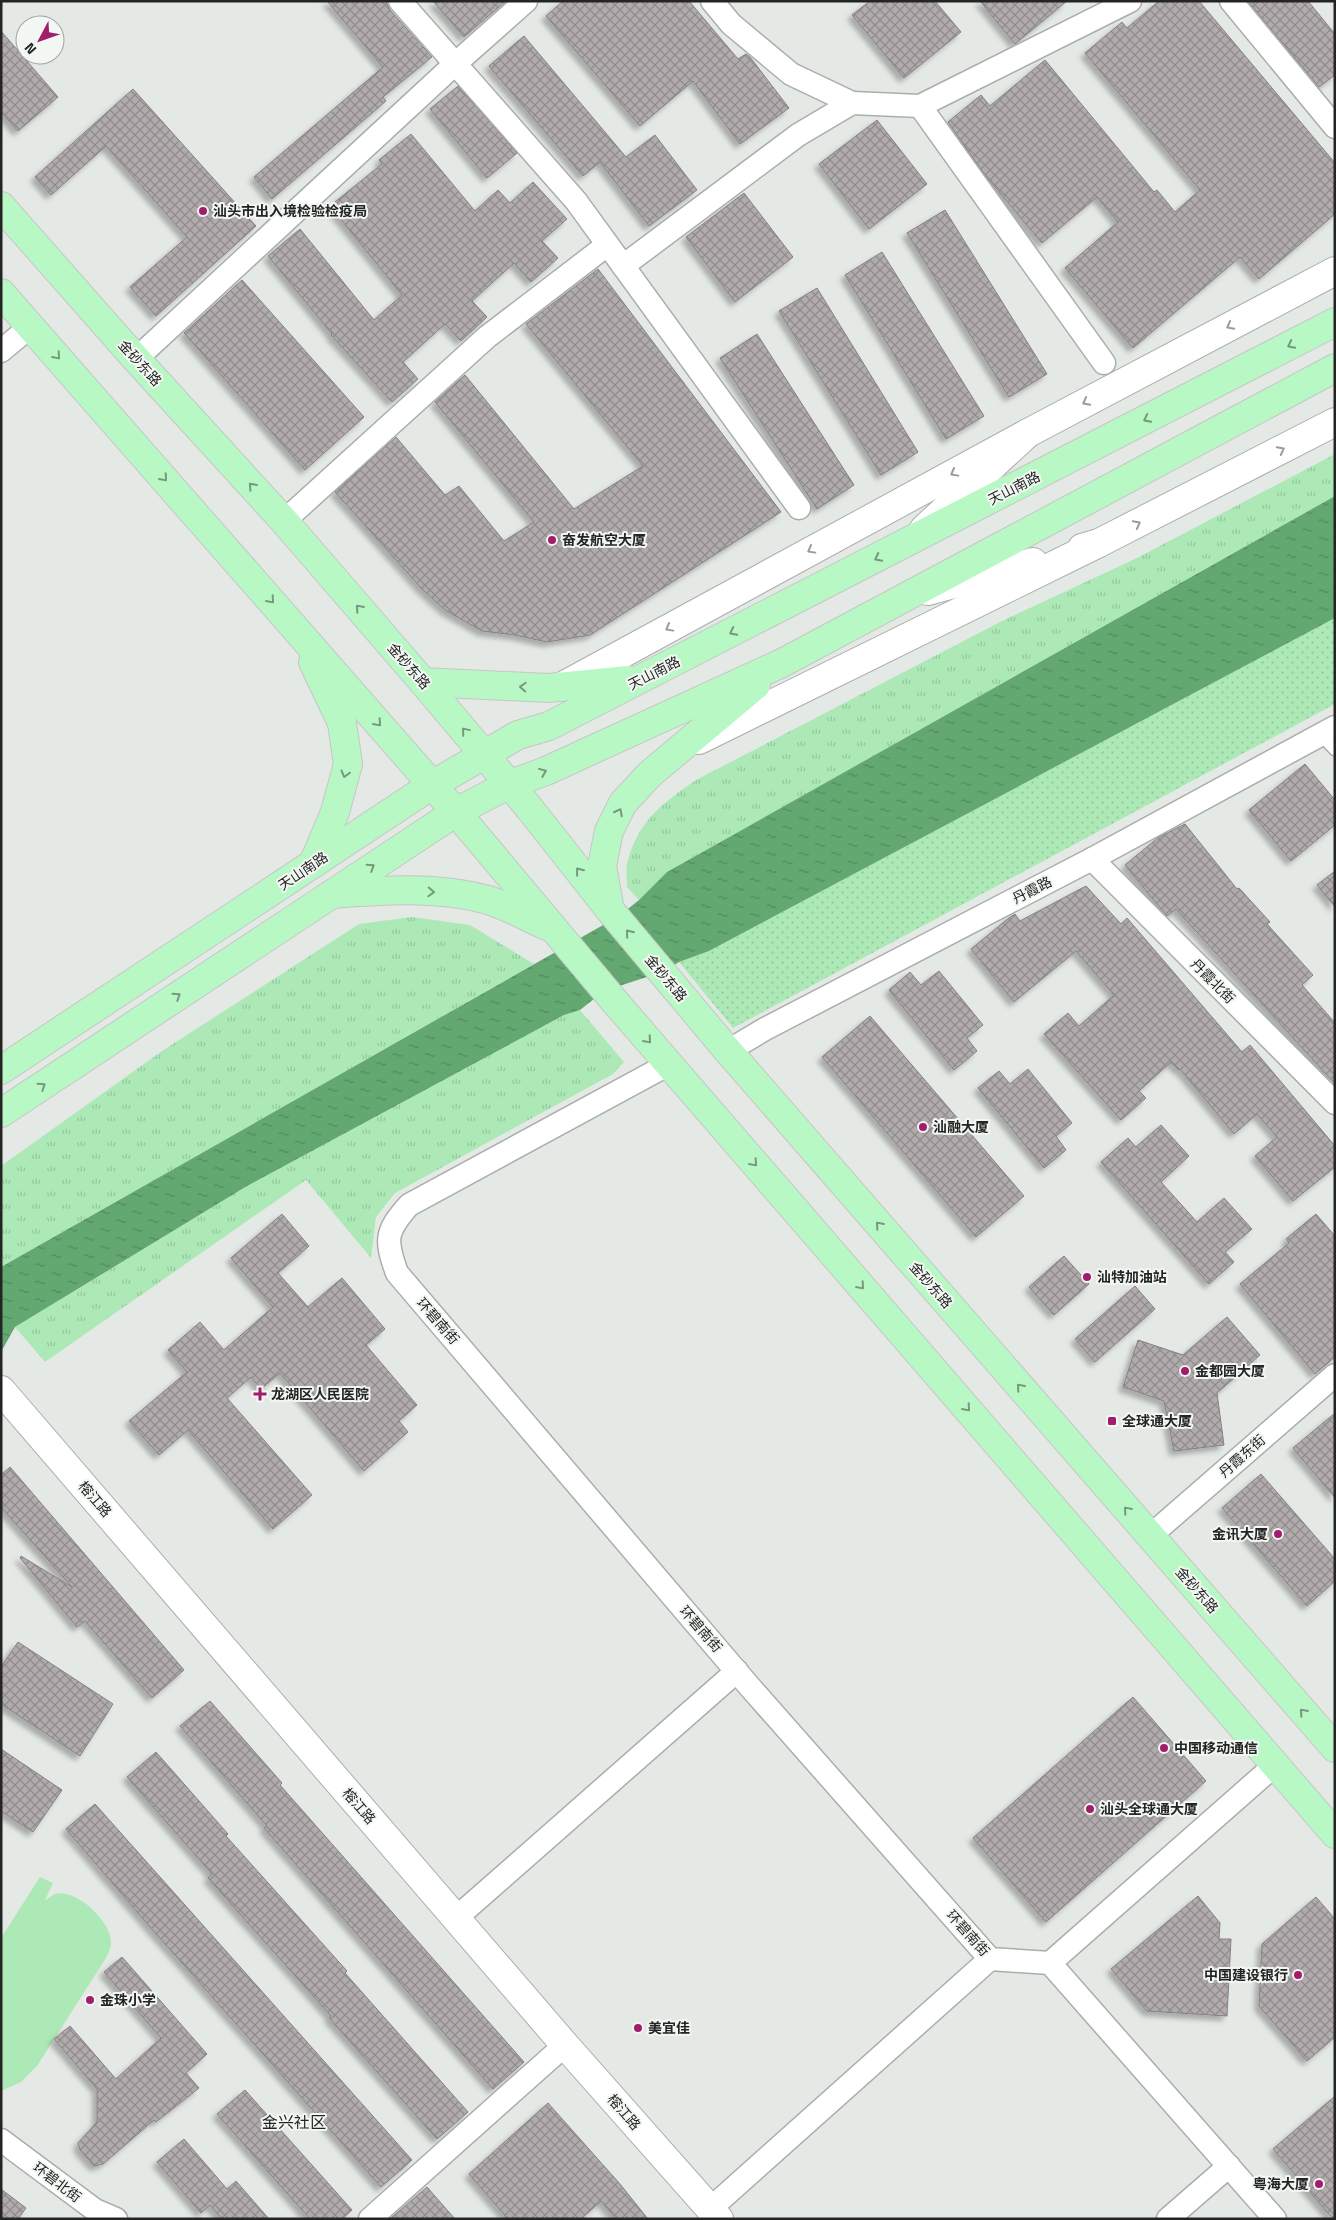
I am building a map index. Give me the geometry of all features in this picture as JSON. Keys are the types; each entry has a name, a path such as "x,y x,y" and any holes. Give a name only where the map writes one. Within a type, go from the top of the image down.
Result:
{"main road":[{"name":"金砂东路","path":"1,206 136,360 284,521 544,825 671,985 1335,1748"},
{"path":"561,687 1028,433 1335,271"},
{"path":"1,293 456,812 616,1003 1335,1834"},
{"name":"天山南路","path":"1,1070 432,785 484,754 518,735 549,726 642,679 1335,322"},
{"path":"1,1113 456,812 508,785 546,771 782,662 1335,368"},
{"path":"679,749 1099,543 1335,422"},
{"path":"911,541 1028,433"},
{"path":"907,597 1099,543"},
{"path":"298,631 342,723 348,764 335,812 313,864"},
{"path":"609,909 602,866 609,831 623,803 650,774 782,662"},
{"path":"423,682 548,688 642,679"},
{"path":"330,894 388,890 438,892 488,900 558,933"},
{"name":"榕江路","path":"1,1390 565,2045 715,2214"}],"street":[{"path":"400,1 576,201 799,508"},
{"path":"136,360 455,64 526,1"},
{"path":"712,1 731,24 791,74 852,103 920,106 1130,1"},
{"path":"1231,1 1335,127"},
{"path":"624,266 798,135 852,103"},
{"path":"920,106 1104,363"},
{"path":"284,521 487,337 607,245"},
{"path":"1,351 31,326"},
{"name":"丹霞路","path":"728,1051 765,1029 1330,737"},
{"name":"丹霞北街","path":"1092,859 1335,1103"},
{"name":"环碧南街","path":"669,1064 409,1205 393,1223 388,1248 397,1273 737,1671 990,1958 1050,1963"},
{"name":"丹霞东街","path":"1150,1536 1335,1375"},
{"path":"456,1918 737,1671"},
{"path":"1275,1765 1050,1963 1275,2219"},
{"path":"715,2214 990,1958"},
{"path":"370,2219 565,2045"},
{"name":"环碧北街","path":"1,2140 91,2214 116,2219"},
{"path":"1168,2219 1229,2166"}],"green space":[{"path":"1335,454 1335,496 667,872 639,900 627,887 627,863 633,846 646,823 663,804 696,780 1002,621 1139,557"},
{"path":"1335,618 1335,704 733,1028 679,962 709,951"},
{"path":"412,917 470,925 534,964 1,1267 1,1166 162,1051 359,924"},
{"path":"580,1010 624,1062 613,1074 395,1193 376,1217 371,1258 306,1180 45,1362 15,1327 247,1186 564,1015"},
{"path":"40,1877 53,1883 45,1900 55,1894 63,1894 73,1896 82,1901 91,1908 106,1926 110,1935 111,1945 106,1958 37,2066 21,2082 1,2091 1,1938"}],"water":[{"path":"1335,496 1335,618 709,951 679,962 665,971 604,991 580,1010 564,1015 247,1186 15,1327 1,1352 1,1267 619,916 639,900 667,872"}],"building":[{"path":"327,1 386,1 390,10 432,57 383,97 386,101 272,199 254,177 383,67"},
{"path":"433,1 506,1 464,37"},
{"path":"563,1 689,1 738,59 746,54 750,57 789,108 740,144 693,81 640,126 546,16"},
{"path":"870,1 935,1 961,32 904,78 852,15"},
{"path":"980,1 1067,1 1015,44"},
{"path":"1159,1 1199,1 1335,163 1335,214 1259,279 1240,257 1133,348 1065,268 1118,222 1097,197 1042,243 985,175 948,122 981,95 990,106 1045,60 1154,192 1157,190 1175,212 1200,190 1085,53 1122,22 1127,28"},
{"path":"1248,1 1308,1 1335,34 1335,75 1319,87"},
{"path":"1,31 15,47 15,65 30,65 58,97 18,131 1,112"},
{"path":"524,36 626,157 655,135 697,190 649,226 600,162 583,176 489,66"},
{"path":"458,86 517,153 487,178 430,109"},
{"name":"汕头市出入境检验检疫局","path":"133,89 256,226 156,316 130,287 187,237 106,146 51,195 35,177"},
{"path":"877,120 927,184 869,229 819,164"},
{"path":"411,134 475,211 498,190 510,203 533,182 567,219 542,241 558,258 531,282 514,263 472,301 487,317 461,341 445,324 403,362 418,379 392,402 331,335 268,256 300,229 374,320 402,295 330,206 382,164 379,160"},
{"path":"744,193 793,257 735,302 686,237"},
{"path":"945,210 1047,374 1009,397 907,233"},
{"path":"882,252 984,416 946,439 845,275"},
{"path":"598,269 781,512 590,635 547,642 515,635 482,631 445,610 422,589 335,492 396,437 445,495 459,486 504,541 534,522 435,402 465,375 574,509 643,466 526,324"},
{"path":"242,280 364,417 305,470 184,333"},
{"path":"817,288 918,452 881,475 779,311"},
{"path":"757,334 854,485 817,509 720,358"},
{"path":"1305,764 1335,800 1335,825 1291,861 1249,810"},
{"path":"1185,824 1237,889 1239,888 1270,922 1267,924 1313,975 1302,985 1335,1023 1335,1084 1176,909 1167,916 1125,865 1159,837"},
{"path":"1335,871 1335,907 1317,885"},
{"path":"1086,886 1121,924 1127,918 1242,1052 1250,1045 1335,1146 1335,1167 1293,1201 1255,1156 1277,1137 1257,1114 1234,1134 1180,1069 1171,1062 1139,1091 1146,1098 1121,1120 1044,1034 1068,1013 1079,1026 1114,995 1076,951 1014,1002 971,949 1015,914 1020,921"},
{"path":"939,971 983,1025 967,1038 977,1051 954,1070 889,990 910,972 921,985"},
{"name":"汕融大厦","path":"870,1016 1024,1196 976,1237 822,1057"},
{"path":"1028,1069 1072,1123 1056,1136 1066,1150 1044,1168 978,1088 999,1071 1010,1084"},
{"path":"1161,1125 1189,1156 1161,1182 1197,1222 1224,1198 1252,1229 1225,1252 1234,1262 1209,1284 1101,1162 1128,1138 1136,1147"},
{"path":"282,1214 309,1246 278,1273 308,1307 342,1278 385,1329 366,1345 417,1405 399,1421 408,1432 364,1471 280,1373 261,1389 251,1377 227,1398 312,1495 273,1529 188,1430 159,1455 129,1421 187,1372 168,1350 200,1322 224,1350 273,1307 231,1258"},
{"path":"1316,1214 1335,1236 1335,1357 1315,1374 1240,1284 1289,1243 1286,1239"},
{"path":"1064,1256 1089,1284 1054,1315 1029,1287"},
{"path":"1135,1286 1155,1309 1095,1362 1075,1339"},
{"name":"金都园大厦","path":"1227,1317 1260,1355 1217,1393 1224,1445 1174,1451 1164,1401 1123,1387 1138,1340 1183,1355"},
{"path":"1335,1413 1335,1498 1293,1448"},
{"path":"10,1467 184,1670 152,1698 85,1621 77,1627 20,1558 21,1556 72,1587 1,1507 1,1475"},
{"name":"金讯大厦","path":"1261,1474 1335,1559 1335,1581 1307,1606 1222,1508"},
{"path":"18,1642 113,1704 80,1756 1,1704 1,1667"},
{"name":"汕头全球通大厦","path":"1133,1697 1206,1781 1046,1922 973,1838"},
{"path":"210,1701 282,1783 280,1785 524,2062 493,2089 264,1828 267,1826 180,1726"},
{"path":"1,1749 62,1790 33,1832 1,1811"},
{"path":"156,1752 228,1834 226,1836 347,1971 345,1973 468,2112 437,2139 208,1878 212,1874 127,1777"},
{"path":"95,1804 412,2160 381,2187 151,1928 66,1829"},
{"path":"1198,1896 1220,1923 1219,1939 1231,1939 1227,2016 1147,2011 1111,1969"},
{"name":"中国建设银行","path":"1316,1897 1335,1919 1335,2037 1307,2061 1259,2006 1262,1944"},
{"path":"122,1957 207,2054 186,2073 199,2088 156,2122 154,2120 103,2164 94,2166 80,2150 78,2143 97,2122 97,2089 54,2039 70,2026 116,2079 161,2038 104,1972"},
{"path":"245,2090 352,2210 342,2219 310,2219 217,2114"},
{"name":"粤海大厦","path":"1335,2096 1335,2219 1333,2219 1273,2149"},
{"path":"548,2103 620,2184 648,2219 616,2219 601,2201 581,2219 508,2219 469,2174"},
{"path":"184,2139 227,2189 236,2181 269,2219 222,2219 210,2205 201,2213 157,2162"},
{"path":"427,2187 455,2219 390,2219"},
{"path":"1,2189 26,2208 18,2219 1,2219"}],"place":[{"name":"汕头市出入境检验检疫局","path":"203,211"},
{"name":"奋发航空大厦","path":"552,540"},
{"name":"汕融大厦","path":"923,1127"},
{"name":"汕特加油站","path":"1087,1277"},
{"name":"金都园大厦","path":"1185,1371"},
{"name":"龙湖区人民医院","path":"260,1394"},
{"name":"全球通大厦","path":"1112,1421"},
{"name":"金讯大厦","path":"1278,1534"},
{"name":"中国移动通信","path":"1164,1748"},
{"name":"汕头全球通大厦","path":"1090,1809"},
{"name":"中国建设银行","path":"1298,1975"},
{"name":"金珠小学","path":"90,2000"},
{"name":"美宜佳","path":"638,2028"},
{"name":"粤海大厦","path":"1319,2184"}],"district":[{"name":"金兴社区","path":"294,2122"}]}
